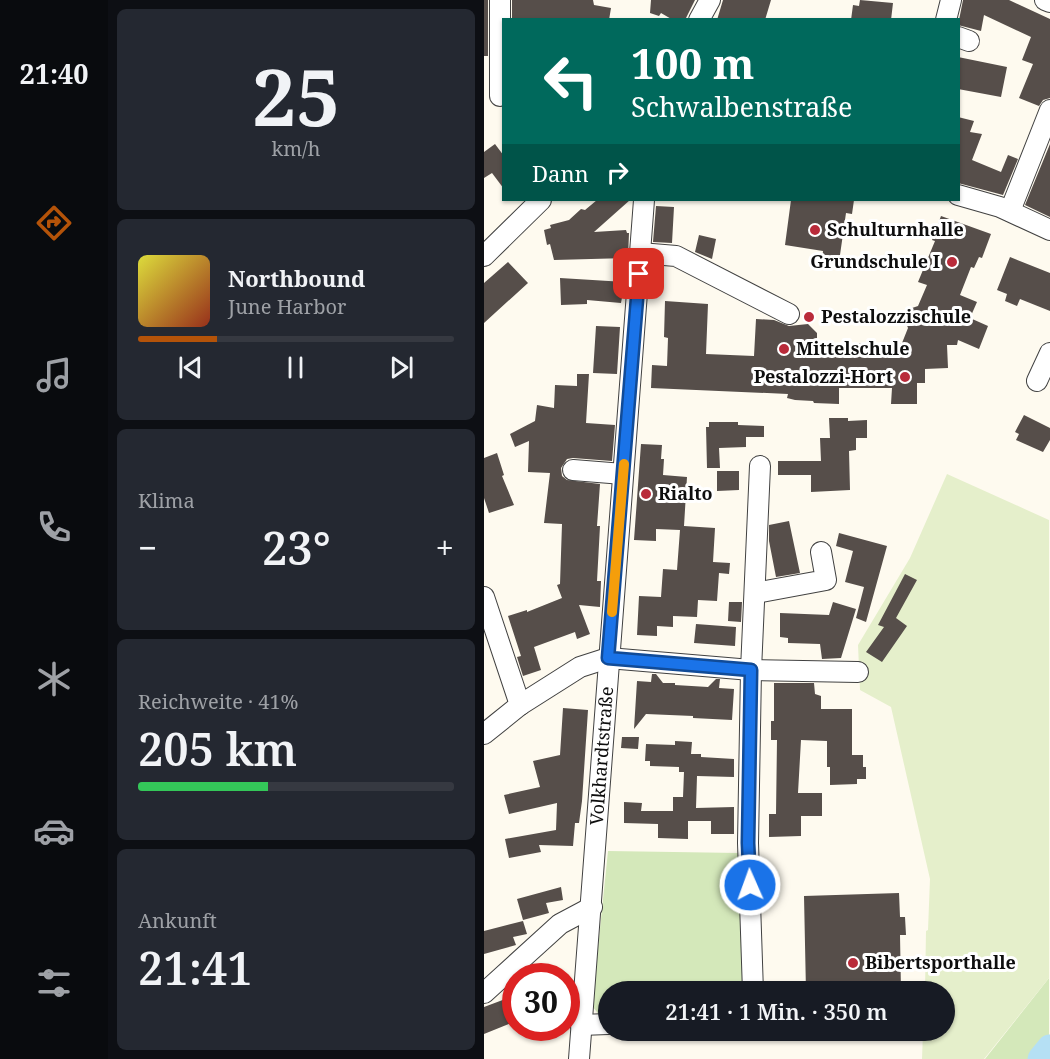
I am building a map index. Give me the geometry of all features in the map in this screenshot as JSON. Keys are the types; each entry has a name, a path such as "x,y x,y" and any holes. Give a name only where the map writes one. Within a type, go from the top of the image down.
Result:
{"street":[{"path":"496,96 500,0"},
{"path":"700,18 710,0"},
{"path":"946,18 951,0"},
{"path":"1045,0 1050,2"},
{"path":"1010,211 1050,110"},
{"path":"960,196 1010,211 1050,230"},
{"name":"Volkhardtstraße","path":"579,1059 644,201"},
{"path":"484,256 538,202"},
{"path":"640,253 676,256 788,314"},
{"path":"1037,381 1050,353"},
{"path":"753,981 748,843 751,670 760,466"},
{"path":"573,470 623,474"},
{"path":"755,593 826,580 821,552"},
{"path":"484,597 520,705"},
{"path":"484,735 520,705 580,667 608,658 751,670 858,672"},
{"path":"484,993 560,924 592,907"},
{"path":"581,1025 598,1024"}],"green space":[{"path":"947,474 1049,520 1049,978 984,1059 922,1059 923,1041 955,1041 955,981 925,981 930,879 891,707 860,690 858,645 910,558"},
{"path":"608,851 739,853 743,981 598,981 598,1013 592,1006"},
{"path":"1049,978 1049,1059 985,1059"}],"building":[{"path":"484,0 488,0 488,56 484,56"},
{"path":"512,0 593,0 594,5 611,8 609,18 512,18"},
{"path":"651,0 695,0 686,18 670,18 661,13 659,16 650,13"},
{"path":"723,0 771,0 766,18 718,18"},
{"path":"860,0 893,3 891,18 851,18 853,5 859,6"},
{"path":"963,0 1009,0 1050,19 1050,98 1043,100 1039,106 1019,98 1033,64 1022,60 1031,37 984,15 981,31 960,26"},
{"path":"960,57 1007,67 1001,97 960,89"},
{"path":"960,118 974,121 970,132 982,134 972,160 1001,172 1008,155 1018,159 1003,195 960,184"},
{"path":"495,144 502,153 502,186 492,173 484,178 484,152"},
{"path":"1050,144 1050,217 1025,205"},
{"path":"596,201 629,201 594,232 626,230 629,233 628,258 554,260 550,244 547,245 544,230 551,228 550,225 569,220 581,209 585,210"},
{"name":"Schulturnhalle","path":"791,201 854,201 852,214 846,213 839,262 822,260 823,251 785,245"},
{"path":"656,206 674,207 672,243 653,242"},
{"path":"941,216 991,234 982,258 979,257 974,268 971,267 960,295 977,302 970,318 988,326 979,349 958,340 957,345 947,345 948,368 925,369 925,383 917,383 917,404 891,404 892,388 839,388 839,404 795,400 787,398 788,394 651,388 652,365 667,366 668,338 664,337 665,301 708,304 706,354 754,356 756,319 774,320 789,326 808,324 817,333 817,343 902,343 912,308 918,306 927,285 918,282 935,241 932,240"},
{"path":"699,235 716,239 712,259 695,252"},
{"path":"1010,257 1050,273 1050,311 1020,299 1017,306 1005,301 1007,294 997,290"},
{"path":"508,262 528,283 484,323 484,283"},
{"path":"560,278 625,282 621,303 587,300 587,304 561,305"},
{"path":"596,326 620,327 617,374 593,373"},
{"path":"577,374 589,374 586,423 615,425 612,461 573,458 567,459 561,468 562,476 567,480 600,484 597,581 601,581 600,607 579,605 590,634 577,639 575,632 534,647 541,670 523,676 517,657 521,656 508,616 527,610 527,612 562,598 557,585 560,584 562,524 544,523 550,473 528,472 529,441 515,447 510,434 535,421 537,405 554,408 555,385 577,386"},
{"path":"1024,415 1050,428 1050,440 1043,452 1016,440 1019,434 1015,432"},
{"path":"829,418 848,418 848,421 867,420 867,438 856,438 856,450 849,451 850,490 811,492 811,475 778,475 778,461 821,461 820,438 830,438"},
{"path":"709,422 738,422 738,425 764,426 764,437 746,437 746,447 719,448 720,468 707,468 706,427 709,427"},
{"path":"641,444 662,445 663,475 687,477 684,526 715,528 713,562 730,563 729,574 719,573 717,601 698,600 697,617 673,616 673,627 657,626 657,636 637,635 639,596 661,597 663,569 677,570 680,530 656,529 656,541 634,540"},
{"path":"497,453 504,475 502,476 514,505 489,513 484,498 484,458"},
{"path":"717,471 739,471 739,490 717,491"},
{"path":"789,521 800,573 776,577 769,541 769,525"},
{"path":"839,533 887,546 866,622 856,618 864,587 845,582 853,551 836,546"},
{"path":"905,574 917,580 896,618 907,626 882,662 866,652 884,627 878,625"},
{"path":"729,602 742,602 741,622 728,621"},
{"path":"833,602 856,609 841,658 822,659 820,644 788,643 788,638 780,637 780,613 829,615"},
{"path":"696,624 736,627 735,646 694,643"},
{"path":"652,674 656,674 663,683 675,683 675,685 708,687 716,679 720,679 719,688 734,689 732,720 646,714 634,729 637,681 651,682"},
{"path":"774,683 814,683 815,694 821,696 821,709 852,709 852,755 863,755 863,767 866,767 866,779 857,779 857,784 830,785 827,741 801,740 798,793 822,793 822,816 801,816 801,836 769,837 769,814 776,814 777,740 771,740 771,721 774,721"},
{"path":"563,708 588,710 582,801 579,823 575,823 573,846 539,845 541,852 509,858 505,839 556,830 557,803 509,814 504,795 540,787 533,761 560,755"},
{"path":"622,737 639,737 638,749 621,748"},
{"path":"675,741 692,742 691,754 701,754 701,757 734,759 734,777 697,776 696,808 734,807 734,834 711,834 711,821 688,821 688,839 658,838 658,824 624,823 624,802 642,803 641,811 673,811 673,797 683,797 684,772 679,772 679,767 650,766 650,761 645,761 646,744 675,745"},
{"path":"561,887 563,900 546,903 549,913 523,920 517,899"},
{"name":"Bibertsporthalle","path":"899,893 900,917 905,917 906,935 900,935 901,981 806,981 804,896"},
{"path":"523,921 527,934 513,937 516,945 484,954 484,931"},
{"path":"502,1000 502,1027 484,1034 484,1007"}],"waterway":[{"path":"1041,1059 1050,1048"}],"slow traffic":[{"path":"612,612 624,464"}],"place":[{"name":"Schulturnhalle","path":"815,230"},
{"name":"Grundschule I","path":"952,262"},
{"name":"Pestalozzischule","path":"809,317"},
{"name":"Mittelschule","path":"784,349"},
{"name":"Pestalozzi-Hort","path":"905,377"},
{"name":"Rialto","path":"646,494"},
{"name":"Bibertsporthalle","path":"853,963"}],"route":[{"path":"639,274 608,658 751,670 748,843 750,885"}]}
